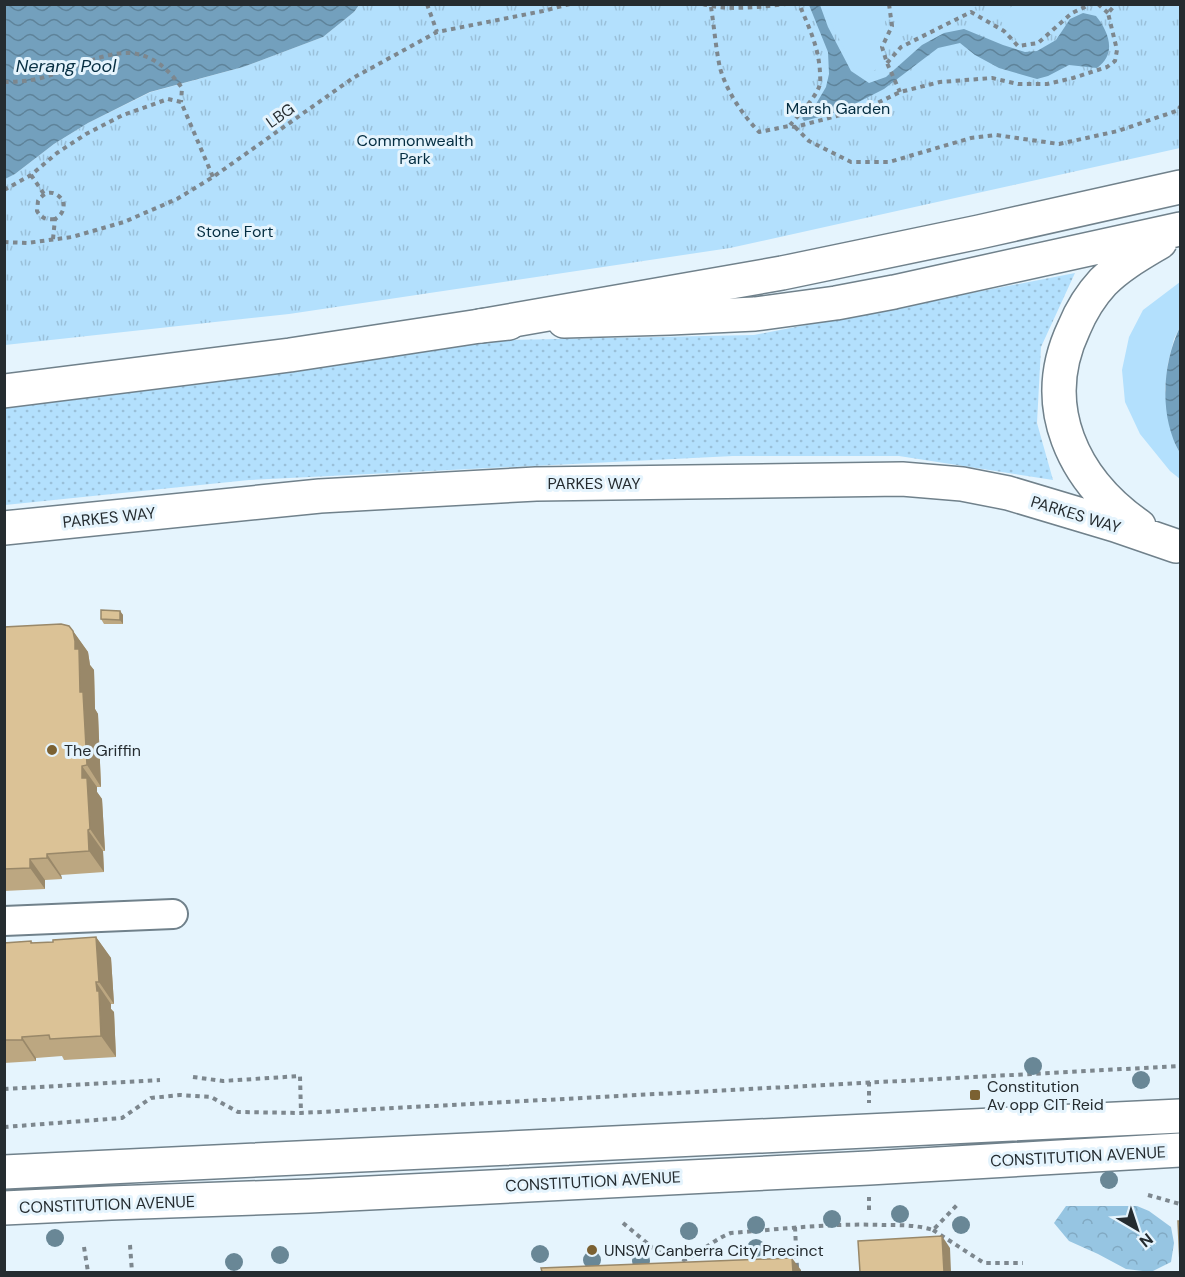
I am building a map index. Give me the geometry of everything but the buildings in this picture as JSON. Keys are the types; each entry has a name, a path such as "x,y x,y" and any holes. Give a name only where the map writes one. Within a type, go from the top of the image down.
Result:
{"main road":[{"path":"4,391 290,355 480,326 782,273 1180,187"},
{"path":"480,326 755,314 894,292 1180,231"},
{"path":"1178,546 1138,526 1118,511 1086,475 1075,458 1066,435 1060,398 1060,378 1069,339 1078,318 1103,282 1135,256 1180,231"},
{"name":"PARKES WAY","path":"4,528 320,496 524,484 902,479 962,484 1008,493 1178,546"},
{"name":"CONSTITUTION AVENUE","path":"4,1172 1180,1116"},
{"name":"CONSTITUTION AVENUE","path":"4,1208 309,1196 1180,1150"}],"street":[{"path":"4,921 173,914"}],"path":[{"path":"427,4 437,32"},
{"name":"LBG","path":"4,242 27,243 72,237 124,222 177,199 213,177 353,78 437,32 570,4"},
{"path":"703,4 711,7 759,8 786,4"},
{"path":"789,126 820,87 819,63 814,37 800,4"},
{"path":"889,4 892,26 882,47 900,92"},
{"path":"887,63 902,47 971,12 1004,31 1018,46 1038,43 1072,13 1091,4"},
{"path":"711,7 720,68 730,93 743,114 759,132 789,126 795,127 867,108 900,92 940,82 992,78 1018,84 1047,84 1107,67 1115,61 1117,50 1108,13 1098,4"},
{"path":"1108,13 1116,4"},
{"path":"4,82 39,78 106,55 124,52 139,54 159,63 172,74 182,88 181,102 213,177"},
{"path":"4,190 31,175 57,153 86,134 123,115 168,99 181,102"},
{"path":"795,127 809,141 851,162 889,162 971,138 996,135 1059,144 1118,130 1179,110 1180,106"},
{"path":"31,175 44,194"},
{"path":"49,192 55,193 63,201 63,211 55,219 49,220 37,211 38,201 49,192"},
{"path":"53,239 55,219"},
{"path":"4,1127 122,1118 151,1098 180,1095 211,1097 238,1112 301,1113 1180,1066"},
{"path":"193,1077 223,1082 300,1076 301,1113"},
{"path":"4,1089 160,1080"},
{"path":"1148,1195 1180,1204"},
{"path":"933,1230 957,1205"},
{"path":"623,1223 659,1253 672,1252 684,1260 731,1233 859,1224 922,1226 933,1230 984,1263 1023,1263"},
{"path":"795,1227 797,1270"},
{"path":"130,1245 132,1272"},
{"path":"84,1247 88,1272"}],"green space":[{"path":"895,4 979,5 916,36 901,31"},
{"name":"Commonwealth Park","path":"359,5 1180,5 1180,148 730,248 289,314 5,345 4,179 15,174 54,144 88,123 151,92 243,67 323,37 354,12"},
{"path":"822,5 883,5 885,24 880,68 867,73 853,66"},
{"path":"1013,5 1078,5 1058,16 1048,31 1034,40 1018,42 1007,26 999,20"},
{"path":"1075,273 1041,347 1037,423 1053,480 899,456 733,456 249,480 5,505 4,405 203,376 509,340 754,335"},
{"path":"1180,282 1180,327 1174,339 1168,363 1165,390 1176,446 1180,453 1180,479 1170,471 1140,434 1125,402 1122,370 1129,337 1143,310"},
{"path":"1066,1206 1137,1206 1149,1211 1171,1227 1174,1243 1171,1262 1151,1272 1126,1269 1069,1241 1054,1223"}],"water":[{"name":"Nerang Pool","path":"5,4 359,5 354,12 323,37 243,67 150,92 88,123 5,179"},
{"path":"809,5 820,5 828,27 851,71 869,83 886,77 922,45 944,33 964,29 1025,52 1037,51 1056,40 1070,19 1083,13 1096,16 1101,22 1109,43 1109,50 1097,68 1069,65 1037,79 999,68 975,55 960,43 938,48 884,89 841,111 804,121 802,118 816,104 826,87 829,74 828,52"},
{"path":"1180,327 1180,453 1169,423 1165,390 1169,357"}],"place":[{"name":"The Griffin","path":"52,750"},
{"name":"Constitution Av opp CIT Reid","path":"975,1095"},
{"name":"UNSW Canberra City Precinct","path":"592,1250"}],"park label":[{"name":"Marsh Garden","path":"838,108"},
{"name":"Stone Fort","path":"235,231"}]}
